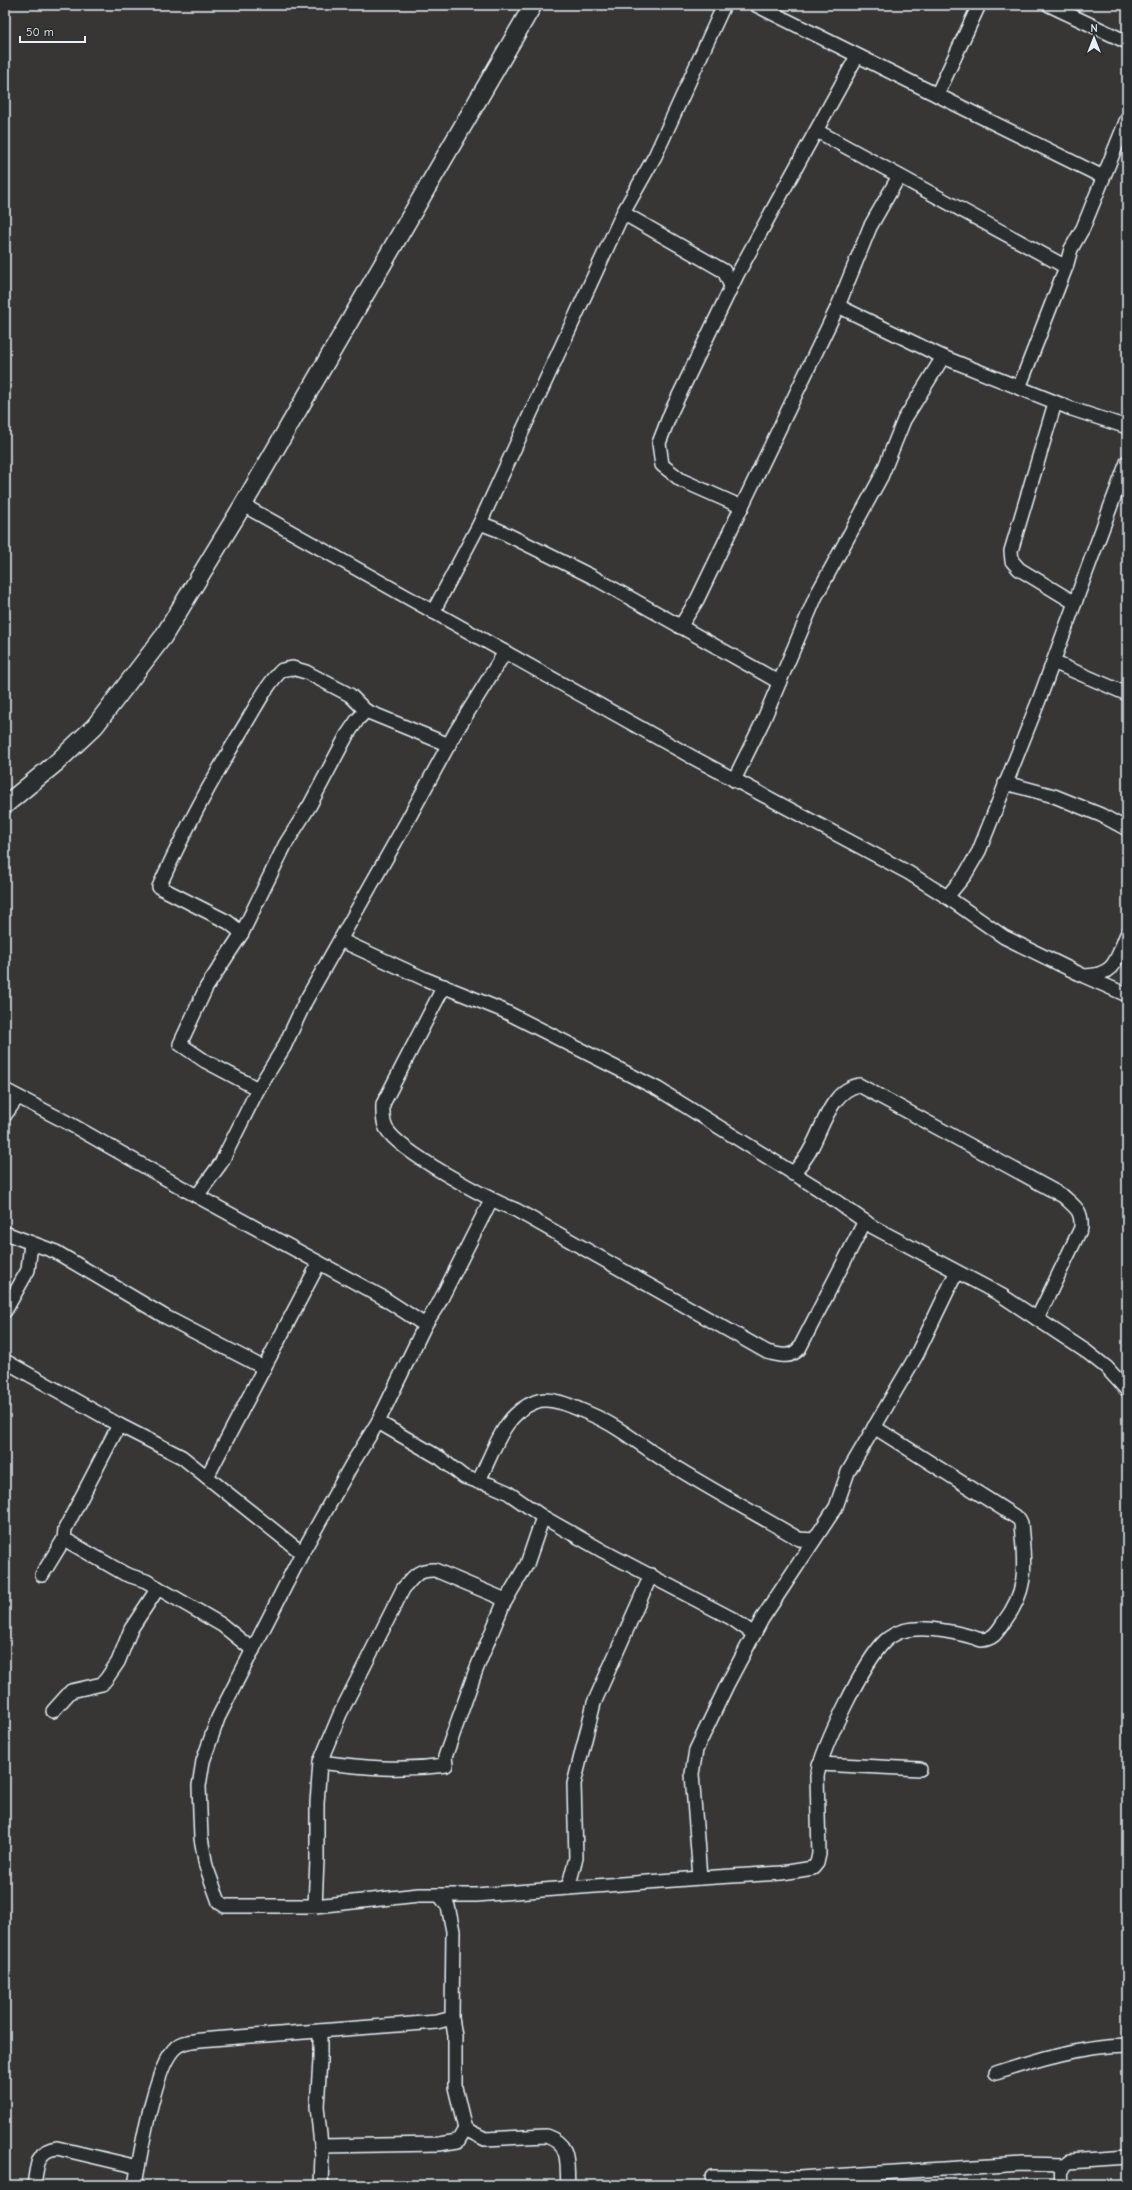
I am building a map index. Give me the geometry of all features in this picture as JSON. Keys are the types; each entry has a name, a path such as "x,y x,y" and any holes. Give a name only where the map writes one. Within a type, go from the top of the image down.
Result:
{"main road":[{"path":"5,805 56,763 95,726 163,637 243,505 533,5"}],"street":[{"path":"433,612 480,524 623,213 655,156 724,5"},
{"path":"756,5 1103,177"},
{"path":"937,96 979,5"},
{"path":"1050,5 1127,42"},
{"path":"742,507 681,480 662,465 658,450 659,443 671,412 731,286 857,56"},
{"path":"1019,388 1066,267 1070,249 1083,228 1127,119"},
{"path":"817,131 1066,267"},
{"path":"680,627 698,600 838,306 870,227 899,176"},
{"path":"623,213 724,271 731,286"},
{"path":"724,271 742,267"},
{"path":"838,306 944,357 1095,418 1127,427"},
{"path":"734,780 779,682 816,596 881,477 904,420 929,377 944,357"},
{"path":"1056,403 1011,551 1012,561 1019,569 1075,603"},
{"path":"947,897 964,875 979,851 1053,662 1127,462"},
{"path":"243,505 734,780 909,873 947,897 1004,937 1127,995"},
{"path":"480,524 498,530 591,576 779,682"},
{"path":"197,1196 221,1163 258,1089 284,1047 305,1002 449,745 505,652"},
{"path":"1053,662 1127,694"},
{"path":"242,933 228,922 159,887 175,850 218,772 261,698 282,670 297,669 323,680 350,695 366,711 449,745"},
{"path":"258,1089 206,1061 180,1044 206,988 242,933 286,845 310,805 347,735 358,719 366,711"},
{"path":"1005,783 1054,796 1101,815 1127,829"},
{"path":"1084,976 1097,976 1108,971 1115,962 1127,934"},
{"path":"340,940 502,1010 614,1065 683,1104 865,1221 956,1273 1001,1295 1092,1356 1106,1367 1127,1390"},
{"path":"444,986 384,1104 382,1114 386,1127 397,1142 491,1200 516,1210 767,1352 784,1356 793,1355 799,1349 865,1221"},
{"path":"793,1174 807,1157 832,1105 844,1090 859,1085 1063,1196 1077,1208 1082,1216 1081,1228 1037,1319"},
{"path":"5,1090 17,1098 70,1124 197,1196 382,1297 425,1326"},
{"path":"5,1115 17,1098"},
{"path":"491,1200 439,1303 425,1326 378,1422 352,1464 302,1553 218,1718 203,1761 198,1786 201,1838 206,1866 219,1902 224,1906 315,1906 419,1895 476,1895 782,1873 813,1868 817,1864 819,1854 817,1776 819,1764 868,1664 886,1640 904,1631 926,1629 981,1640 989,1640 996,1634 1013,1610 1021,1595 1024,1576 1021,1523 1019,1519 874,1427"},
{"path":"5,1233 31,1243 38,1244 56,1252 164,1316 264,1368"},
{"path":"5,1311 28,1270 31,1243"},
{"path":"208,1476 319,1263"},
{"path":"700,1878 692,1774 693,1761 727,1685 754,1634 836,1507 848,1472 916,1356 956,1273"},
{"path":"5,1362 119,1425 182,1457 208,1476 302,1553"},
{"path":"478,1482 508,1423 523,1409 534,1402 552,1401 591,1414 619,1430 670,1464 799,1539 814,1540"},
{"path":"378,1422 440,1458 464,1476 478,1482 492,1485 507,1492 543,1517 731,1618 754,1634"},
{"path":"42,1575 64,1539 65,1529 119,1425"},
{"path":"320,1762 362,1768 413,1769 446,1765 445,1757 476,1670 506,1600 527,1564 543,1517"},
{"path":"64,1539 125,1574 146,1581 222,1625 252,1650"},
{"path":"315,1906 317,1803 320,1762 328,1738 403,1589 414,1575 424,1570 435,1570 506,1600"},
{"path":"568,1888 576,1858 574,1784 594,1703 651,1575"},
{"path":"53,1711 71,1691 102,1684 118,1662 131,1630 158,1588"},
{"path":"819,1764 920,1769"},
{"path":"439,1895 448,1906 453,1931 452,2018 456,2054 454,2068 455,2087 466,2130"},
{"path":"135,2185 152,2100 168,2054 179,2045 188,2042 212,2039 437,2022 452,2018"},
{"path":"320,2031 317,2106 321,2146 321,2185"},
{"path":"996,2073 1043,2058 1082,2049 1127,2045"},
{"path":"321,2146 439,2144 458,2141 466,2130"},
{"path":"466,2130 485,2139 546,2136 555,2139 564,2148 566,2155 568,2185"},
{"path":"34,2185 38,2158 50,2149 57,2148 138,2167"},
{"path":"1062,2185 1061,2174 1064,2165 1069,2161 1080,2159 1127,2157"},
{"path":"712,2177 799,2178 1023,2164 1064,2165"}]}
